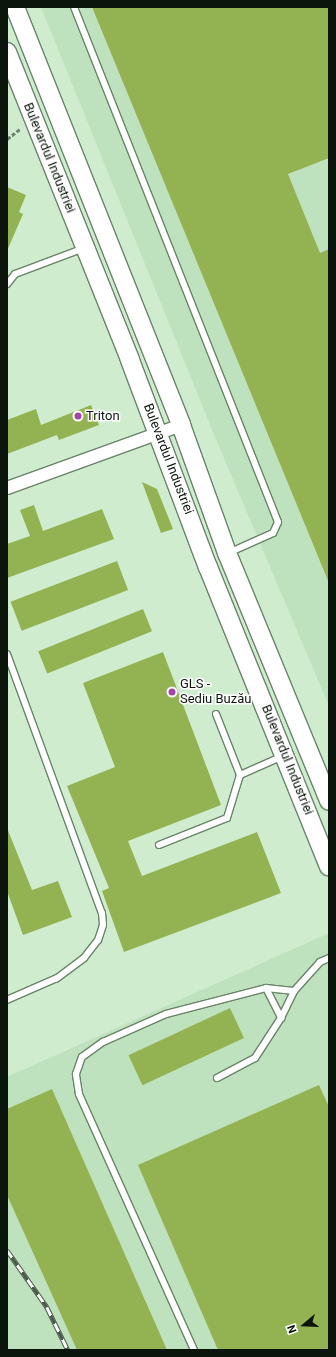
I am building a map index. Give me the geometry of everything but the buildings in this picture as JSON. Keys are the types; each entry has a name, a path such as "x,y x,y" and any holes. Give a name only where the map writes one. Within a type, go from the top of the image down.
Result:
{"main road":[{"name":"Bulevardul Industriei","path":"15,7 181,425 227,553 329,801"},
{"name":"Bulevardul Industriei","path":"7,52 284,756 329,866"}],"street":[{"path":"7,488 181,425"}],"lane":[{"path":"74,7 278,522 273,533 227,553"},
{"path":"7,284 16,274 85,248"},
{"path":"7,654 102,913 103,925 98,940 84,958 58,978 7,1000"},
{"path":"159,845 227,818 240,775 216,714"},
{"path":"240,775 284,756"},
{"path":"217,1078 255,1058 281,1018 294,991 320,962 329,958"},
{"path":"194,1350 79,1094 76,1074 82,1057 103,1042 166,1014 266,988 294,991"},
{"path":"266,988 281,1018"}],"shaded area":[{"path":"41,7 329,7 329,706 215,437"},
{"path":"329,933 329,1350 7,1350 7,1077"}],"railway":[{"path":"7,1250 47,1307 68,1350"}],"place":[{"name":"Triton","path":"78,416"},
{"name":"GLS - Sediu Buzău","path":"172,692"}]}
